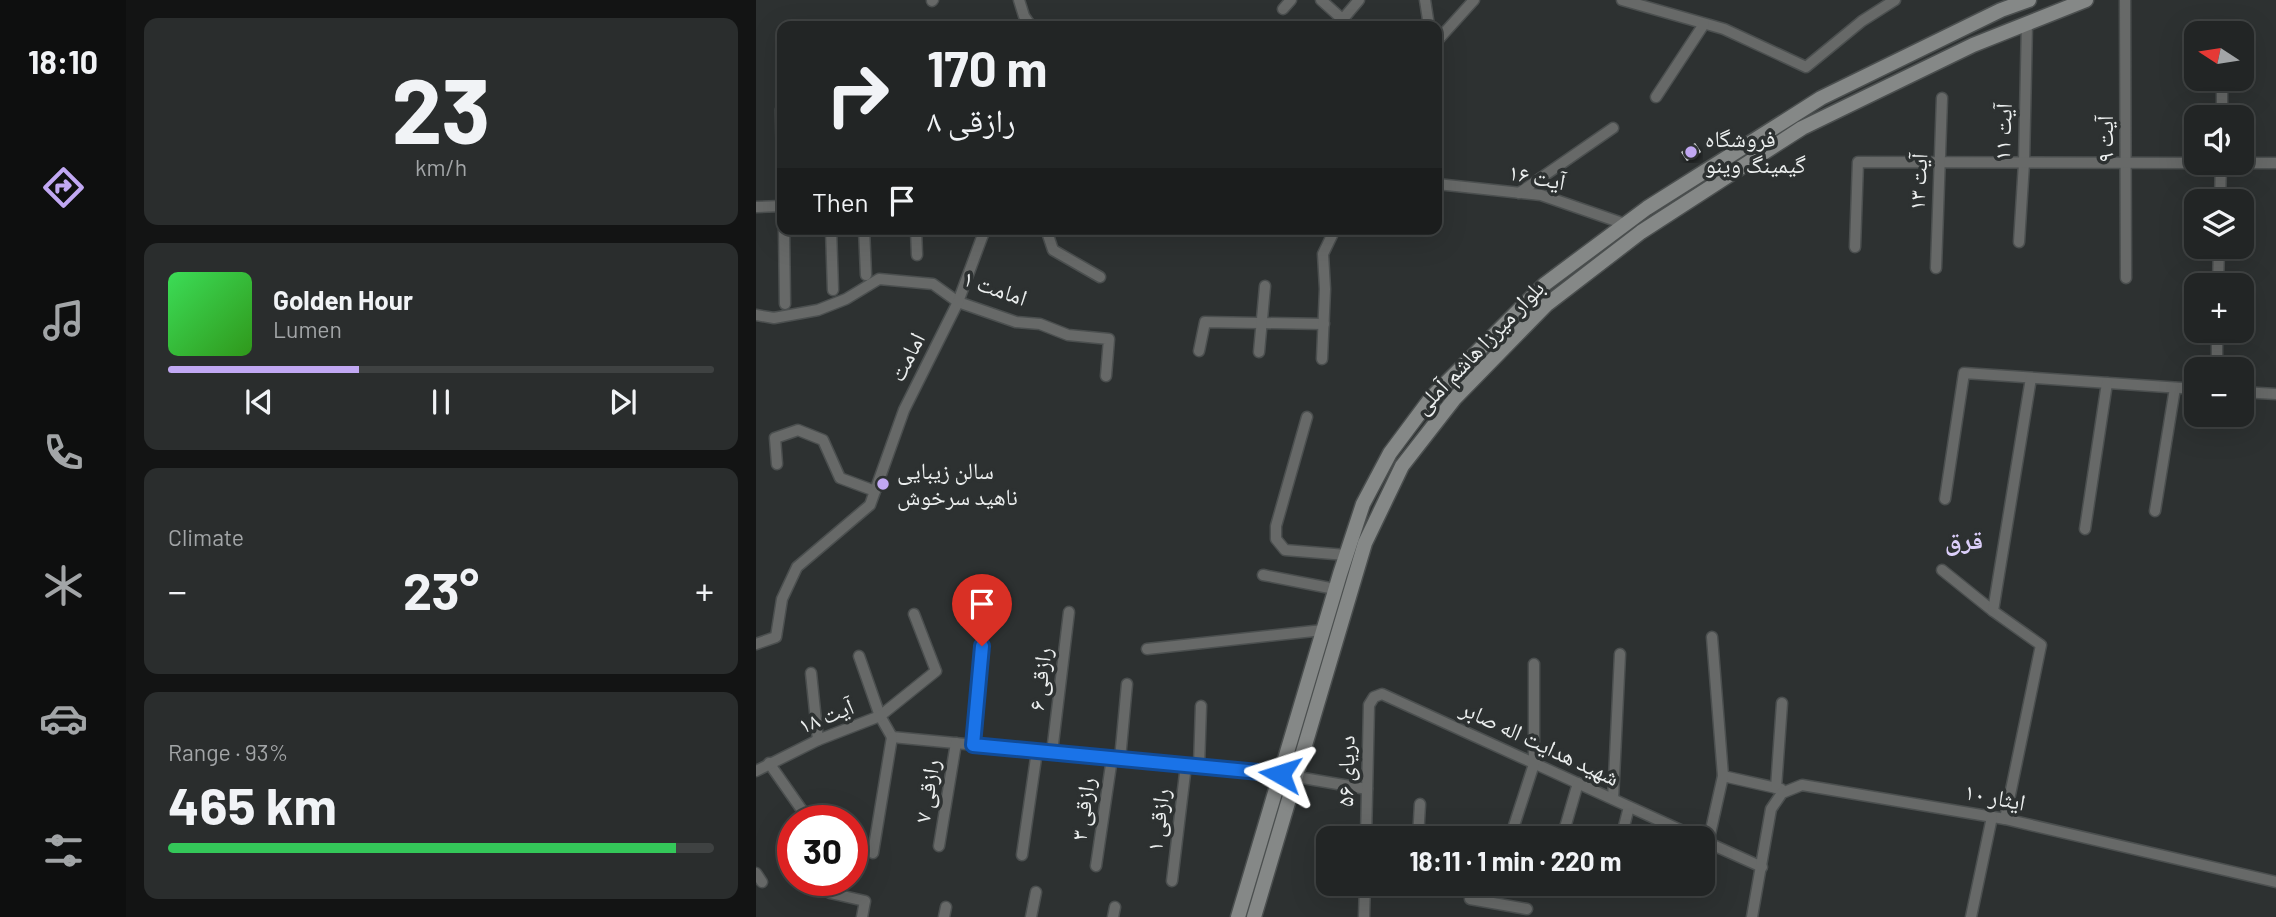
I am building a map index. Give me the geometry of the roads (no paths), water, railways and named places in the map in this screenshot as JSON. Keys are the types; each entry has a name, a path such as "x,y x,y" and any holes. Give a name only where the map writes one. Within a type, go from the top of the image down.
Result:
{"main road":[{"name":"بلوار میرزا هاشم آملی","path":"1238,917 1335,589 1363,504 1390,453 1431,398 1545,284 1647,208 1821,98 2001,10 2029,0"},
{"name":"بلوار میرزا هاشم آملی","path":"1254,917 1365,543 1402,466 1455,398 1546,305 1641,232 1802,128 1973,45 2086,0"},
{"path":"1712,167 1720,181"},
{"path":"1317,650 1324,659 1332,658"},
{"path":"1309,678 1318,679 1324,685"}],"street":[{"path":"1019,0 1028,21"},
{"path":"1321,0 1340,21"},
{"path":"1345,21 1359,0"},
{"path":"1424,0 1428,21"},
{"path":"1442,35 1474,0"},
{"path":"1622,0 1724,30 1806,67 1862,21 1895,0"},
{"name":"آیت ۹","path":"2125,0 2126,278"},
{"path":"1020,21 1024,16"},
{"name":"آیت ۱۱","path":"2019,242 2024,163 2027,23"},
{"path":"1656,97 1704,24"},
{"name":"آیت ۱۳","path":"1936,268 1942,98"},
{"path":"1519,193 1613,128"},
{"path":"1855,247 1858,163 2184,163"},
{"path":"2254,163 2276,163"},
{"name":"آیت ۱۶","path":"1442,185 1541,195 1625,224"},
{"path":"756,207 777,206"},
{"path":"784,235 785,304"},
{"path":"831,235 833,290"},
{"path":"864,235 866,275"},
{"path":"916,235 917,255"},
{"name":"امامت","path":"756,644 776,636 782,599 797,567 870,505 904,410 958,302 983,235"},
{"path":"1048,235 1053,250 1100,277"},
{"path":"1322,359 1325,289 1323,254 1332,235"},
{"name":"امامت ۱","path":"756,315 774,318 818,310 846,299 878,279 933,284 958,302 1016,321 1040,324 1068,335 1109,339 1106,376"},
{"path":"1259,352 1265,286"},
{"path":"1199,351 1205,322 1324,324"},
{"path":"2217,343 2217,357"},
{"path":"1945,499 1964,373 2184,388"},
{"path":"1993,611 2031,378"},
{"path":"2085,529 2107,383"},
{"path":"2155,511 2175,387"},
{"path":"2254,393 2276,394"},
{"path":"1307,417 1276,526 1276,539 1285,550 1346,555"},
{"path":"777,464 775,438 798,430 823,440 841,478 875,491"},
{"path":"1942,570 2041,645 2005,819"},
{"path":"1264,575 1335,589"},
{"name":"رازقی ۶","path":"1052,752 1069,612"},
{"path":"859,656 880,716 936,671 914,614"},
{"path":"1147,649 1323,630"},
{"path":"1708,826 1724,776 1712,637"},
{"path":"973,745 982,646"},
{"path":"1612,799 1620,654"},
{"path":"1514,826 1534,764 1534,664"},
{"path":"811,673 818,740"},
{"name":"رازقی ۳","path":"1096,866 1127,684"},
{"name":"شهید هدایت اله صابر","path":"1369,705 1374,697 1382,694 1672,826"},
{"path":"1752,917 1769,814 1781,789 1782,703"},
{"name":"دریای ۵۶","path":"1366,826 1369,705"},
{"path":"1199,766 1201,706"},
{"name":"آیت ۱۸","path":"756,771 818,740 880,716 892,737"},
{"path":"873,853 892,737 1280,774"},
{"name":"رازقی ۷","path":"939,846 956,743"},
{"path":"1022,855 1037,751"},
{"path":"769,763 798,805"},
{"name":"رازقی ۱","path":"1172,881 1186,765"},
{"name":"ایثار ۱۰","path":"1724,776 1781,789 1812,786 2005,819 2276,882"},
{"path":"1297,777 1367,789"},
{"path":"1565,826 1578,783"},
{"path":"1419,826 1420,804"},
{"path":"1625,826 1629,807"},
{"path":"1971,917 1992,817"},
{"name":"شهید هدایت اله صابر","path":"1715,845 1762,867"},
{"path":"1031,917 1036,892"},
{"path":"843,896 865,901 862,917"},
{"path":"1364,917 1365,896"},
{"path":"1470,899 1527,909"},
{"path":"1497,917 1499,904"}],"place":[{"name":"فروشگاه گیمینگ وینو","path":"1691,152"},
{"name":"سالن زیبایی ناهید سرخوش","path":"883,484"}],"district":[{"name":"قرق","path":"1964,540"}]}
